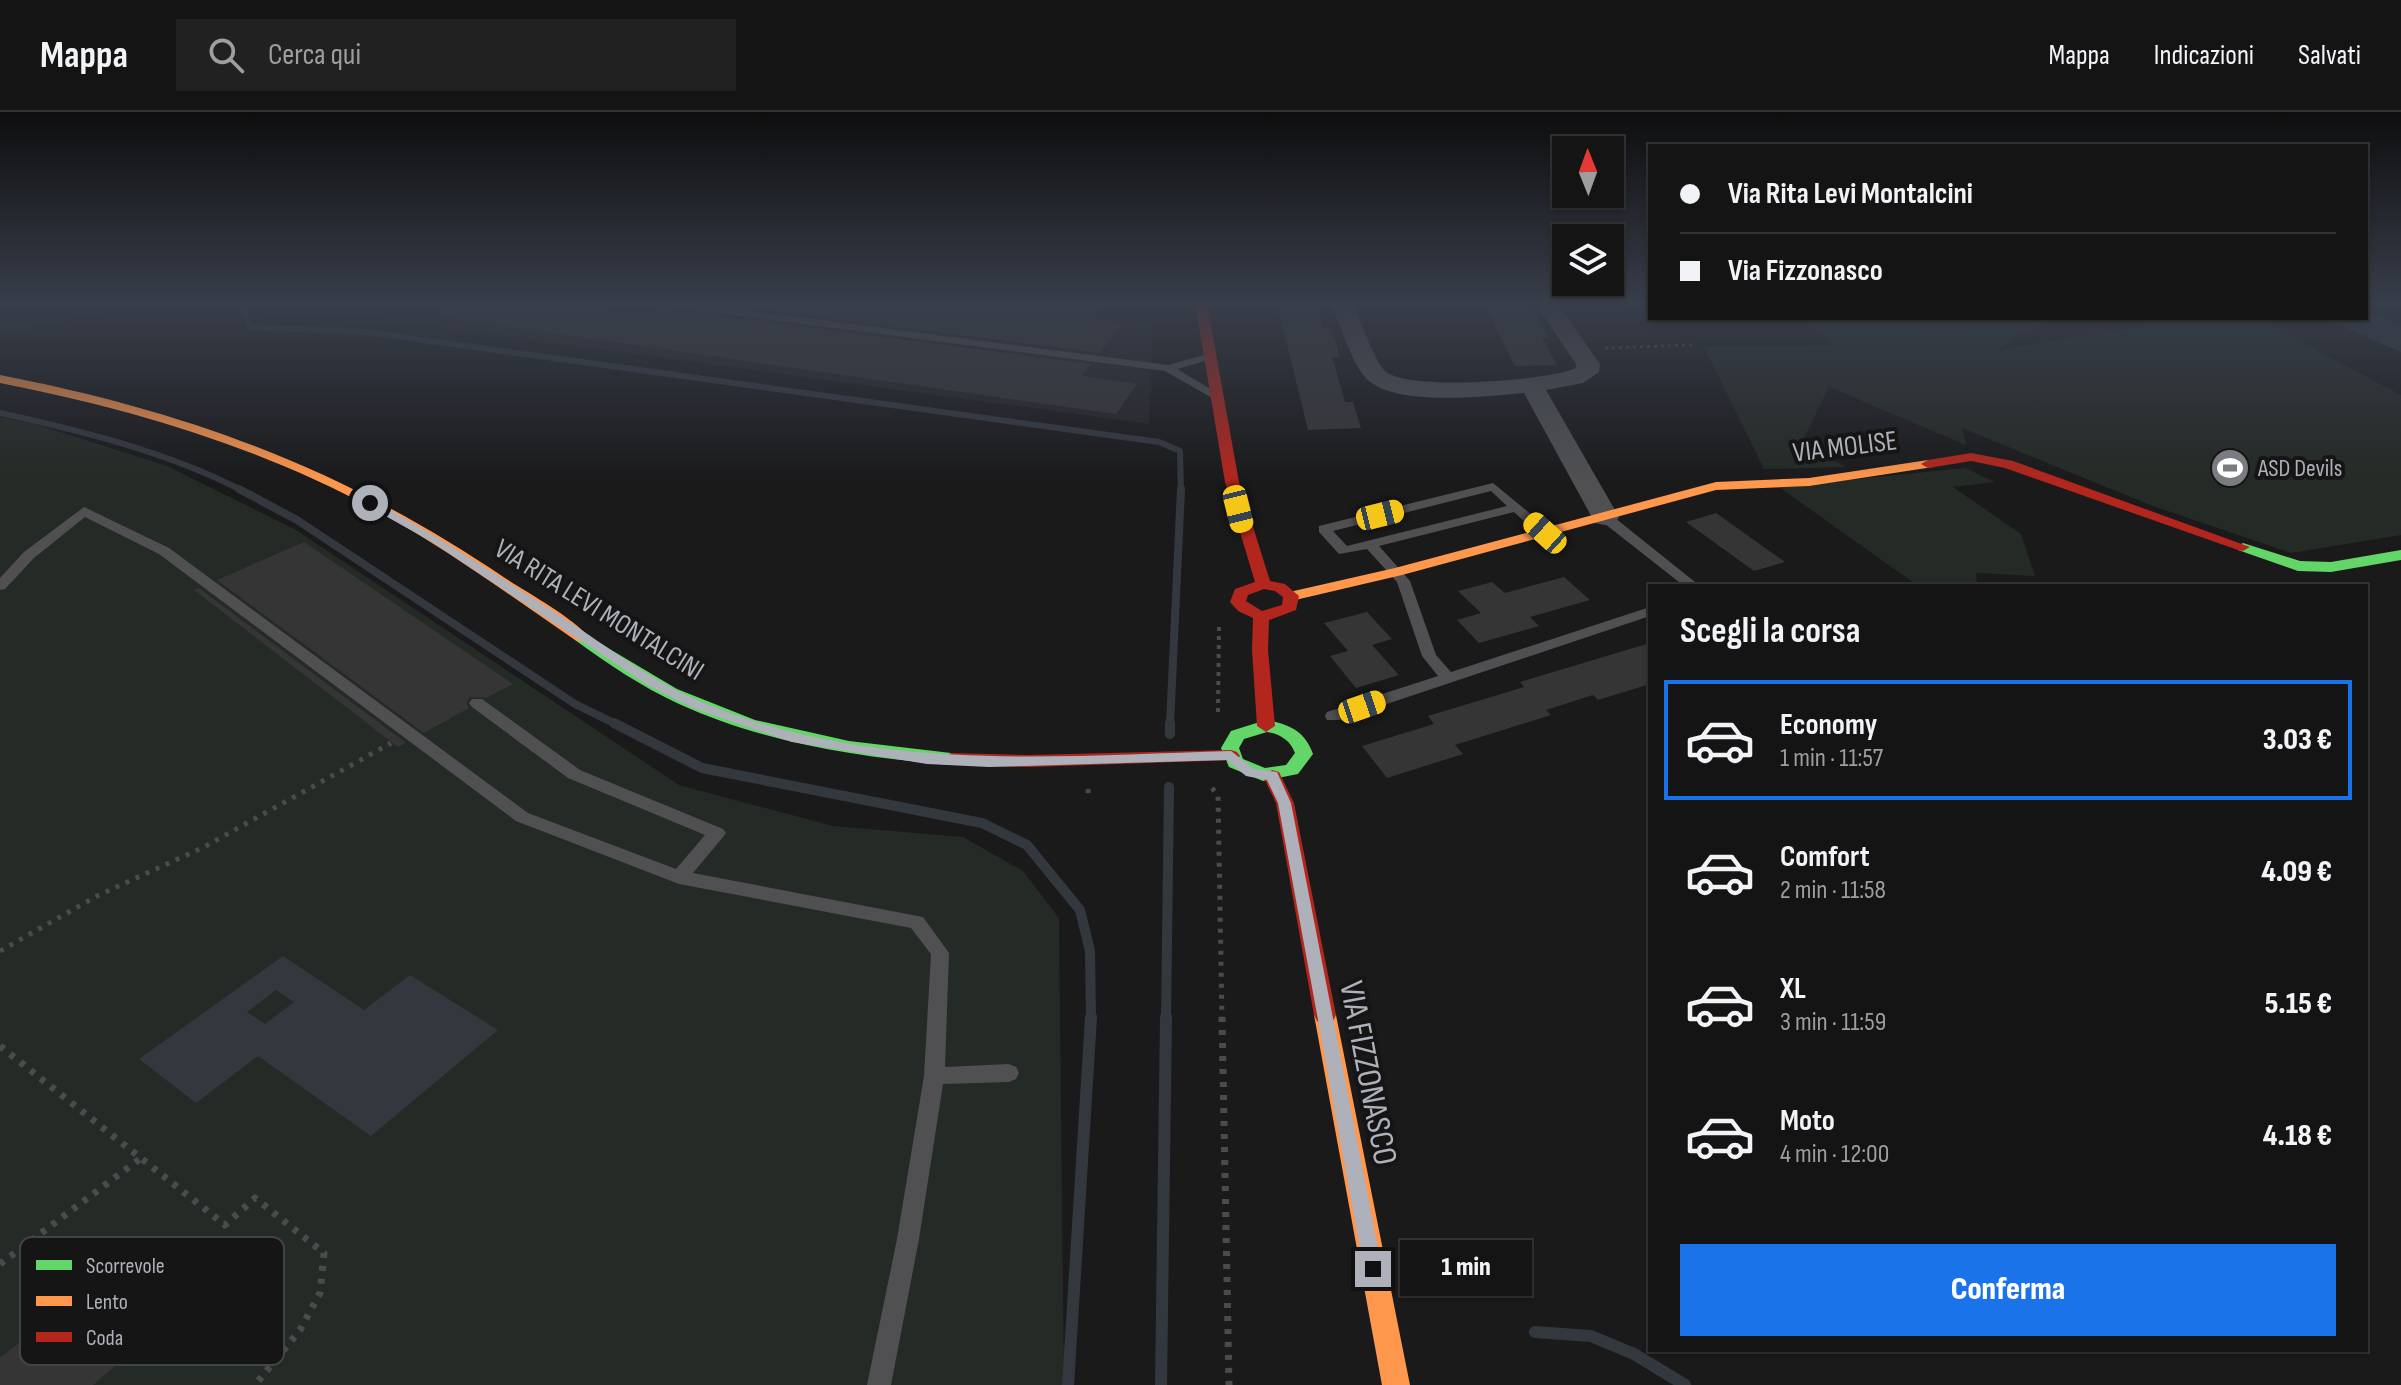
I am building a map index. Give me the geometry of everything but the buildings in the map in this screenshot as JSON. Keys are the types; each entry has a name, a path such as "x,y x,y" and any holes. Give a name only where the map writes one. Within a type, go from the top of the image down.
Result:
{"street":[{"path":"1212,362 1238,509 1249,553 1263,584"},
{"path":"1366,362 1374,374 1387,382 1419,389 1563,383 1582,377 1587,372 1587,362"},
{"name":"VIA RITA LEVI MONTALCINI","path":"0,379 154,415 207,431 321,478 436,540 654,683 698,706 748,725 796,739 927,759 989,763 1231,756"},
{"path":"1531,385 1605,517"},
{"name":"VIA MOLISE","path":"1291,596 1397,572 1716,486 1825,480 1971,457 2008,464 2298,566 2331,567 2401,555"},
{"path":"1263,584 1280,587 1291,596 1292,602 1286,611 1261,616 1240,607 1238,597 1246,588 1263,584"},
{"path":"1261,616 1260,650 1266,726"},
{"path":"1266,726 1289,731 1303,745 1304,754 1294,769 1272,776 1251,773 1235,763 1230,748 1237,735 1245,730 1266,726"},
{"name":"VIA FIZZONASCO","path":"1272,776 1285,803 1396,1385"}],"lane":[{"path":"1125,362 1168,368 1188,362"},
{"path":"1168,368 1219,398"},
{"path":"1516,508 1344,551 1324,529 1493,487 1545,533"},
{"path":"0,586 29,555 84,511 164,551 522,817 679,877 917,922 940,953 934,1076 908,1239 879,1385"},
{"path":"1605,517 1690,584"},
{"path":"1370,545 1397,572 1408,592 1429,656 1448,678"},
{"path":"1333,716 1648,612"},
{"path":"477,703 574,774 717,833 679,877"},
{"path":"934,1076 1009,1073"}],"path":[{"path":"1216,724 1220,690 1218,614"},
{"path":"0,951 97,896 204,847 411,732"},
{"path":"1218,795 1229,1385"},
{"path":"0,1046 225,1225 255,1198 324,1253 320,1293 300,1330 284,1350"},
{"path":"36,1237 141,1158"},
{"path":"0,1264 20,1249"},
{"path":"255,1385 271,1365"}],"shaded area":[{"path":"697,362 1152,362 1149,424"},
{"name":"ASD Devils","path":"1712,362 2339,362 2401,395 2401,535 2291,553 2150,505 1962,428 1966,445 1829,387 1802,442 1846,467 1764,469"},
{"path":"0,417 35,424 167,466 296,530 679,785 833,826 963,837 1023,871 1059,918 1064,1385 0,1385"},
{"path":"1965,468 1995,482 1953,487 2021,534 2035,576 1976,573 1977,584 1915,584 1779,487"},
{"path":"283,956 364,1010 410,975 498,1030 371,1136 258,1056 196,1103 139,1059","holes":["276,990 294,1002 265,1024 247,1012"]}],"waterway":[{"path":"585,362 1159,442 1180,451 1181,490"},
{"path":"0,413 93,435 155,454 240,490"},
{"path":"240,490 297,520 575,704 616,724"},
{"path":"1170,725 1181,490"},
{"path":"616,724 702,768 982,823 1027,845 1080,910 1090,951 1091,1017"},
{"path":"1170,725 1170,734"},
{"path":"1166,1019 1169,787"},
{"path":"1068,1385 1091,1017"},
{"path":"1161,1385 1166,1017"},
{"path":"1535,1332 1591,1336 1634,1354 1685,1385"}],"traffic: fast":[{"path":"2243,547 2298,566 2331,567 2401,555"},
{"path":"581,637 671,693 749,724 849,747 951,759"},
{"path":"1266,726 1285,731 1299,742 1304,754 1292,770 1263,775 1235,763 1230,748 1237,735 1266,726"}],"traffic: slow":[{"path":"0,379 151,413 200,428 295,465 413,525 581,637"},
{"path":"1291,596 1397,572 1716,486 1809,482 1928,464"},
{"path":"1325,1015 1396,1385"}],"traffic: jam":[{"path":"1211,362 1232,482 1263,584"},
{"path":"1928,464 1971,457 2008,464 2243,547"},
{"path":"1263,584 1280,587 1291,596 1290,607 1276,614 1262,615 1250,612 1238,602 1241,592 1263,584"},
{"path":"1261,616 1260,650 1266,726"},
{"path":"951,759 1029,761 1231,756"},
{"path":"1272,776 1285,803 1325,1015"}],"place":[{"name":"ASD Devils","path":"2230,468"}],"route":[{"path":"370,503 436,540 654,683 698,706 748,725 796,739 865,752 927,759 989,763 1231,756 1235,763 1251,773 1272,776 1285,803 1373,1269"}]}
